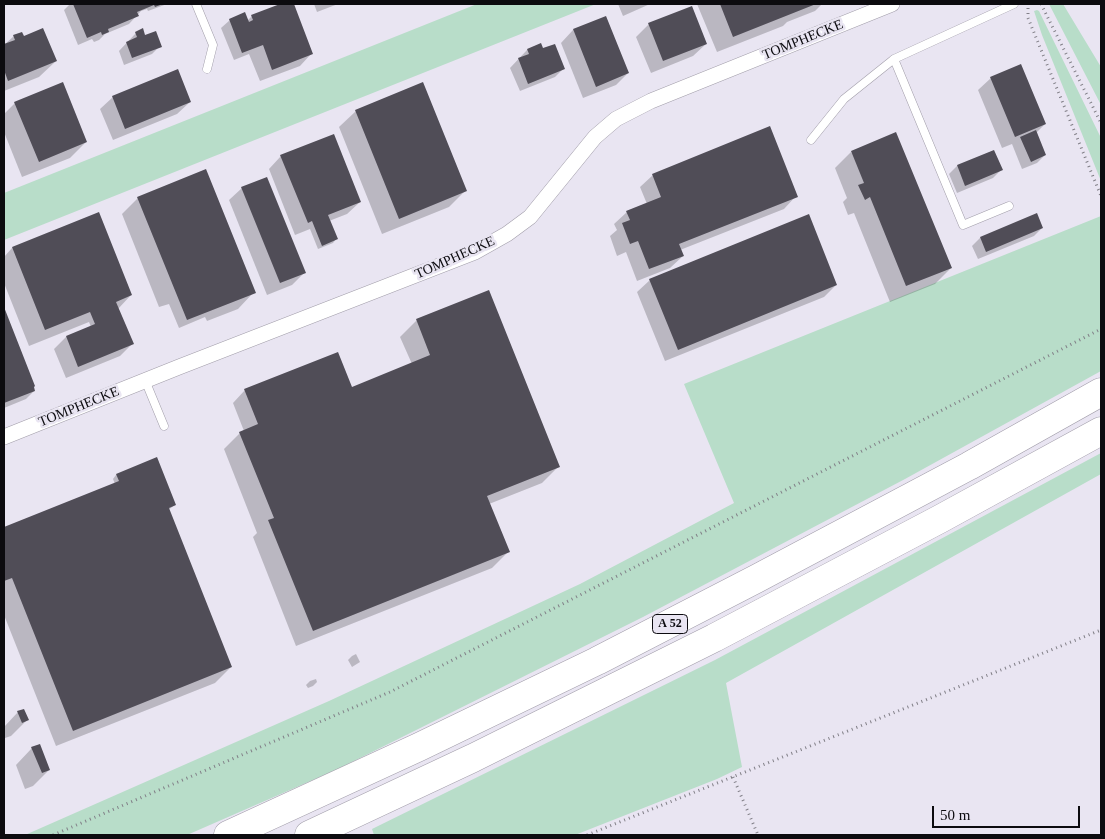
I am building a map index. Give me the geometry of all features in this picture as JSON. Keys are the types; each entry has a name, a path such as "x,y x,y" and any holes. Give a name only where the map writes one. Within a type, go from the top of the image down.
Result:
{"highway":[{"name":"A 52","path":"228,835 419,747 597,661 969,466 1101,392"},
{"name":"A 52","path":"309,835 473,758 714,638 940,519 1101,431"}],"street":[{"name":"TOMPHECKE","path":"4,437 145,380 475,252 507,234 530,217 595,137 616,119 651,101 892,4"}],"lane":[{"path":"196,4 213,45 207,69"},
{"path":"811,140 844,99 894,59 1014,4"},
{"path":"894,59 963,225 1010,206"},
{"path":"145,380 164,426"}],"path":[{"path":"1028,4 1028,18 1101,196"},
{"path":"1041,4 1101,123"},
{"path":"53,835 390,692 1101,329"},
{"path":"587,835 1101,630"},
{"path":"733,777 758,835"}],"green space":[{"path":"477,4 596,4 4,240 4,193"},
{"path":"1049,4 1063,4 1101,67 1101,105"},
{"path":"1037,10 1101,138 1101,181 1042,35 1034,11"},
{"path":"1101,216 1101,371 905,479 643,617 338,769 187,835 25,835 329,701 580,584 734,503 684,384"},
{"path":"1101,453 1101,474 726,683 742,767 717,779 575,835 374,835 372,829 715,660"}],"building":[{"path":"73,4 163,4 155,7 154,5 137,12 139,16 108,29 109,32 102,35 101,32 87,38"},
{"path":"280,4 294,4 313,54 272,70 263,45 242,53 229,19 245,12 249,22 253,20 251,15"},
{"path":"720,4 816,4 733,37"},
{"path":"692,6 707,44 663,61 648,23"},
{"path":"606,16 629,73 596,87 573,29"},
{"path":"43,28 57,61 8,81 4,70 4,44 15,40 13,35 22,32 24,36"},
{"path":"143,28 145,35 156,31 162,47 132,58 126,42 137,37 135,32"},
{"path":"541,43 543,48 555,44 565,69 528,84 518,58 529,54 527,49"},
{"path":"1021,64 1046,124 1015,137 990,77"},
{"path":"178,69 191,102 125,129 112,96"},
{"path":"63,82 87,142 39,162 14,102"},
{"path":"423,82 467,191 399,219 355,110"},
{"path":"770,126 798,197 679,244 684,256 649,269 638,241 630,244 622,223 630,220 626,211 661,197 652,174"},
{"path":"1036,130 1046,155 1031,162 1020,137"},
{"path":"896,132 952,268 906,286 870,197 865,200 858,185 864,183 851,151"},
{"path":"334,134 361,202 328,215 338,239 322,246 312,221 308,223 280,155"},
{"path":"994,150 1003,170 965,186 957,165"},
{"path":"206,169 256,293 187,320 137,197"},
{"path":"267,177 306,273 280,283 241,187"},
{"path":"99,212 132,295 116,302 134,344 78,367 66,336 95,324 90,312 45,330 12,247"},
{"path":"1037,213 1043,228 986,252 980,237"},
{"path":"809,214 837,285 678,350 649,279"},
{"path":"489,290 560,467 487,496 510,552 313,631 268,520 274,518 239,432 258,424 244,389 338,352 352,387 430,355 416,319"},
{"path":"4,307 35,386 35,391 4,403"},
{"path":"157,457 176,505 169,508 232,667 73,731 12,578 4,581 4,527 119,481 116,474"},
{"path":"24,709 29,720 22,723 17,711"},
{"path":"40,744 50,770 42,773 31,747"}]}
